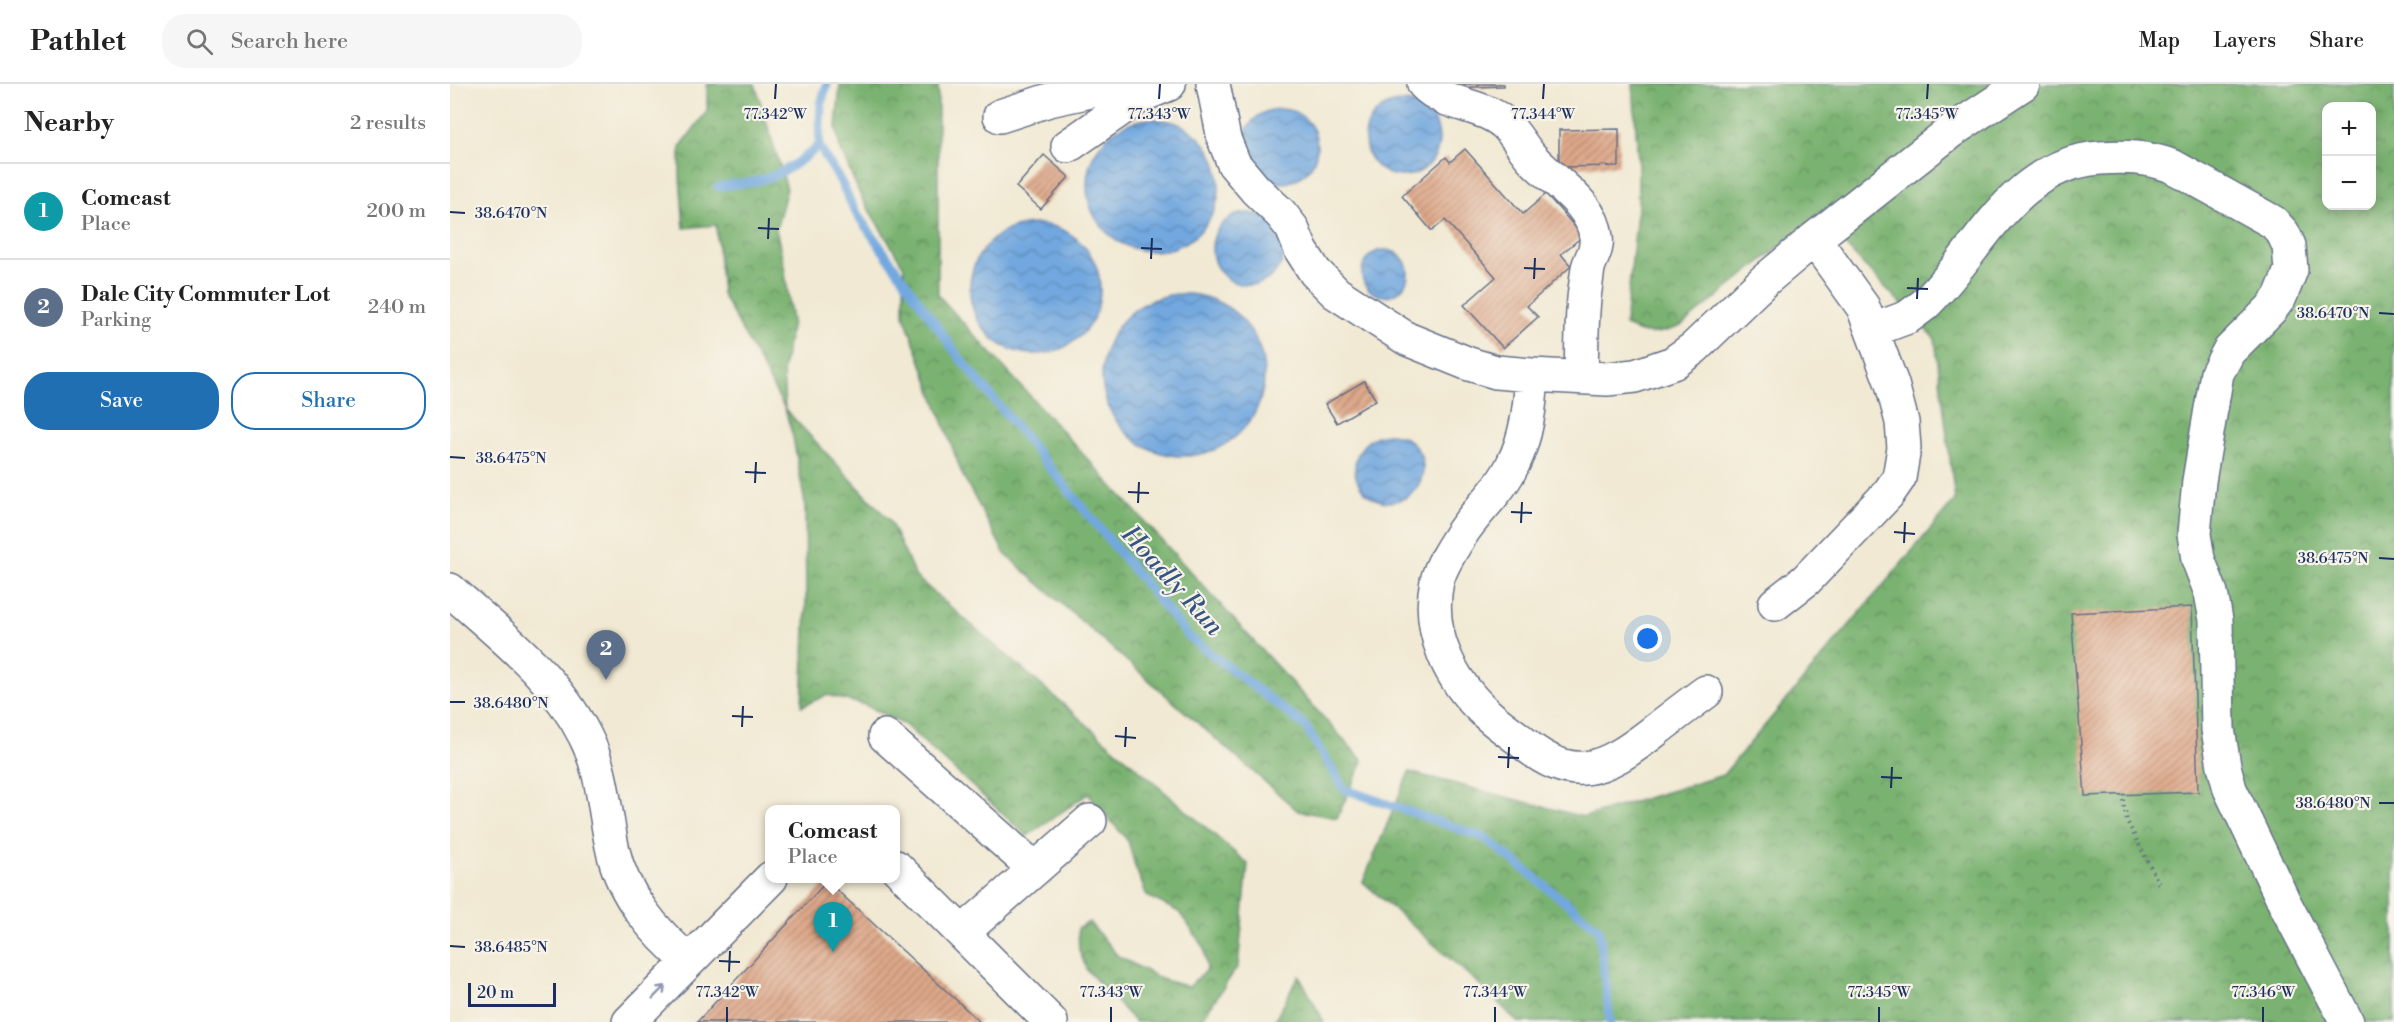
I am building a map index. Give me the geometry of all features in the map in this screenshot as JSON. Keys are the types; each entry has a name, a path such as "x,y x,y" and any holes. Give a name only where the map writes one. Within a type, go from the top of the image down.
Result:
{"lane":[{"path":"1000,116 1049,100 1123,84"},
{"path":"1068,146 1140,96 1169,84"},
{"path":"1213,84 1224,139 1234,164 1255,189 1281,214 1292,228 1301,250 1315,272 1336,293 1407,339 1496,372 1607,379 1635,376 1673,363 1694,348 1764,281 1814,239 1950,132 2023,84"},
{"path":"1424,84 1443,98 1474,108 1506,125 1533,160 1576,200 1591,221 1596,236 1596,253 1589,266 1584,292 1581,377"},
{"path":"1873,330 1908,317 1923,305 2024,189 2044,174 2068,163 2118,156 2159,161 2255,211 2273,222 2283,232 2291,256 2287,283 2271,309 2229,351 2217,373 2199,481 2194,534 2198,559 2211,593 2217,620 2218,729 2230,789 2284,902 2347,1022"},
{"path":"1775,604 1806,580 1888,494 1899,478 1905,448 1902,422 1893,384 1863,307 1814,239"},
{"path":"1532,375 1529,415 1514,464 1464,531 1448,556 1437,580 1438,642 1449,667 1487,714 1532,751 1572,768 1596,768 1622,757 1706,692"},
{"path":"450,590 538,670 569,706 586,738 600,774 618,868 646,918 671,947 689,961"},
{"path":"885,736 1035,869"},
{"path":"962,933 1090,821"},
{"path":"900,871 1051,1022"},
{"path":"629,1022 767,883"}],"path":[{"path":"2122,794 2127,821 2159,884"}],"green space":[{"path":"707,84 755,84 787,189 776,229 792,322 783,371 785,409 722,294 716,225 684,228 680,147 707,111"},
{"path":"840,84 938,84 938,295 1363,761 1337,818 1298,811 1005,554 962,474 904,315 904,267 861,197 840,148 836,127"},
{"path":"1633,84 2394,84 2394,1022 1517,1022 1489,993 1363,882 1409,772 1584,817 1723,775 1955,500 1935,339 1817,216 1681,326 1666,331 1646,333 1625,325 1638,204"},
{"path":"785,409 890,521 916,577 1248,864 1238,966 1200,1022 1135,1022 1087,970 1079,950 1078,928 1089,922 1118,956 1161,979 1189,987 1207,969 1204,947 1179,912 1147,896 1128,841 1088,794 1027,836 905,725 865,705 827,695 802,706 806,605 805,504 793,437"},
{"path":"1299,975 1324,1022 1274,1022"}],"water":[{"path":"1402,102 1416,105 1428,113 1436,125 1439,139 1436,153 1428,165 1416,173 1402,176 1388,173 1376,165 1368,153 1365,139 1368,125 1376,113 1388,105"},
{"path":"1280,109 1294,112 1306,120 1314,132 1317,146 1314,160 1306,172 1294,180 1280,183 1266,180 1254,172 1246,160 1243,146 1246,132 1254,120 1266,112"},
{"path":"1153,119 1178,124 1200,138 1214,160 1219,185 1214,210 1200,232 1178,246 1153,251 1128,246 1106,232 1092,210 1087,185 1092,160 1106,138 1128,124"},
{"path":"1248,213 1268,219 1278,229 1284,249 1278,269 1268,279 1248,285 1228,279 1218,269 1212,249 1218,229 1228,219"},
{"path":"1035,224 1060,229 1081,243 1095,264 1100,289 1095,314 1081,335 1060,349 1035,354 1010,349 989,335 975,314 970,289 975,264 989,243 1010,229"},
{"path":"1385,250 1401,257 1408,273 1401,289 1385,296 1369,289 1362,273 1369,257"},
{"path":"1183,294 1214,301 1228,308 1240,318 1250,330 1257,344 1264,375 1257,406 1250,420 1240,432 1228,442 1214,449 1183,456 1152,449 1138,442 1126,432 1116,420 1109,406 1102,375 1109,344 1116,330 1126,318 1138,308 1152,301"},
{"path":"1389,434 1402,437 1413,444 1420,455 1423,468 1420,481 1413,492 1402,499 1389,502 1376,499 1365,492 1358,481 1355,468 1358,455 1365,444 1376,437"}],"building":[{"path":"1446,84 1504,84 1504,86 1446,88"},
{"path":"1619,129 1619,166 1559,167 1559,130"},
{"path":"1465,149 1523,214 1546,194 1583,236 1561,254 1571,266 1527,306 1538,317 1503,348 1464,305 1496,277 1445,220 1432,231 1402,196 1446,157 1450,162"},
{"path":"1044,155 1069,177 1041,209 1016,187"},
{"path":"1364,381 1376,400 1337,423 1325,404"},
{"path":"2192,607 2198,792 2085,796 2071,613"},
{"path":"825,883 829,883 980,1022 697,1022"}],"waterway":[{"name":"Hoadly Run","path":"827,84 821,104 819,146 841,182 856,213 959,357 1188,636 1305,726 1344,789 1485,838 1599,929 1610,1022"},
{"path":"718,187 771,177 796,164 819,146"}],"place":[{"name":"Dale City Commuter Lot","path":"606,680"},
{"name":"Comcast","path":"833,952"}]}
